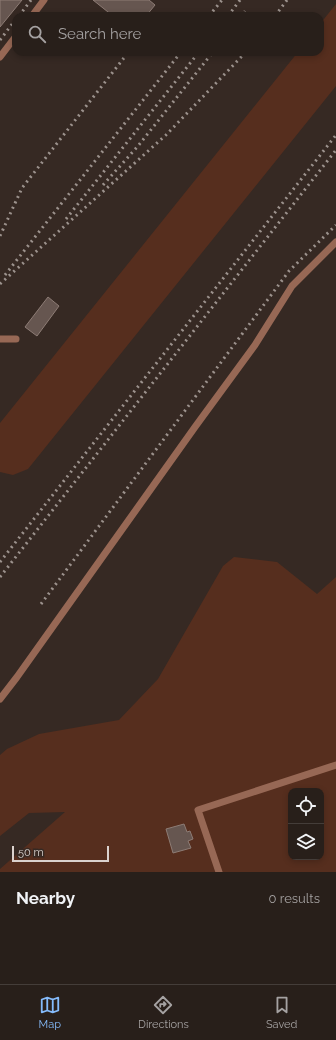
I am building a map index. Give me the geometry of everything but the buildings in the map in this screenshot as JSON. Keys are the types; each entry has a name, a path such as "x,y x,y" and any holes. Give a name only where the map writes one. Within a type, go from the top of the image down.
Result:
{"lane":[{"path":"35,12 44,0"},
{"path":"0,57 12,41"},
{"path":"0,699 255,345 292,286 336,242"},
{"path":"0,339 16,339"},
{"path":"219,872 198,810 336,765"}],"shaded area":[{"path":"336,4 336,86 28,469 13,475 0,472 0,423 295,56 324,56 324,19"},
{"path":"234,557 277,562 317,594 336,577 336,872 0,872 0,869 65,812 29,813 0,836 0,755 7,749 39,734 119,720 158,679 223,566"}],"railway":[{"path":"22,12 31,0"},
{"path":"212,12 222,0"},
{"path":"231,12 240,0"},
{"path":"278,12 287,0"},
{"path":"0,40 12,24"},
{"path":"0,236 22,188 125,56"},
{"path":"5,275 178,56"},
{"path":"66,219 196,56"},
{"path":"103,185 138,146 210,56"},
{"path":"0,284 166,135 242,56"},
{"path":"0,562 336,135"},
{"path":"0,577 336,150"},
{"path":"41,604 289,271 336,225"}]}
